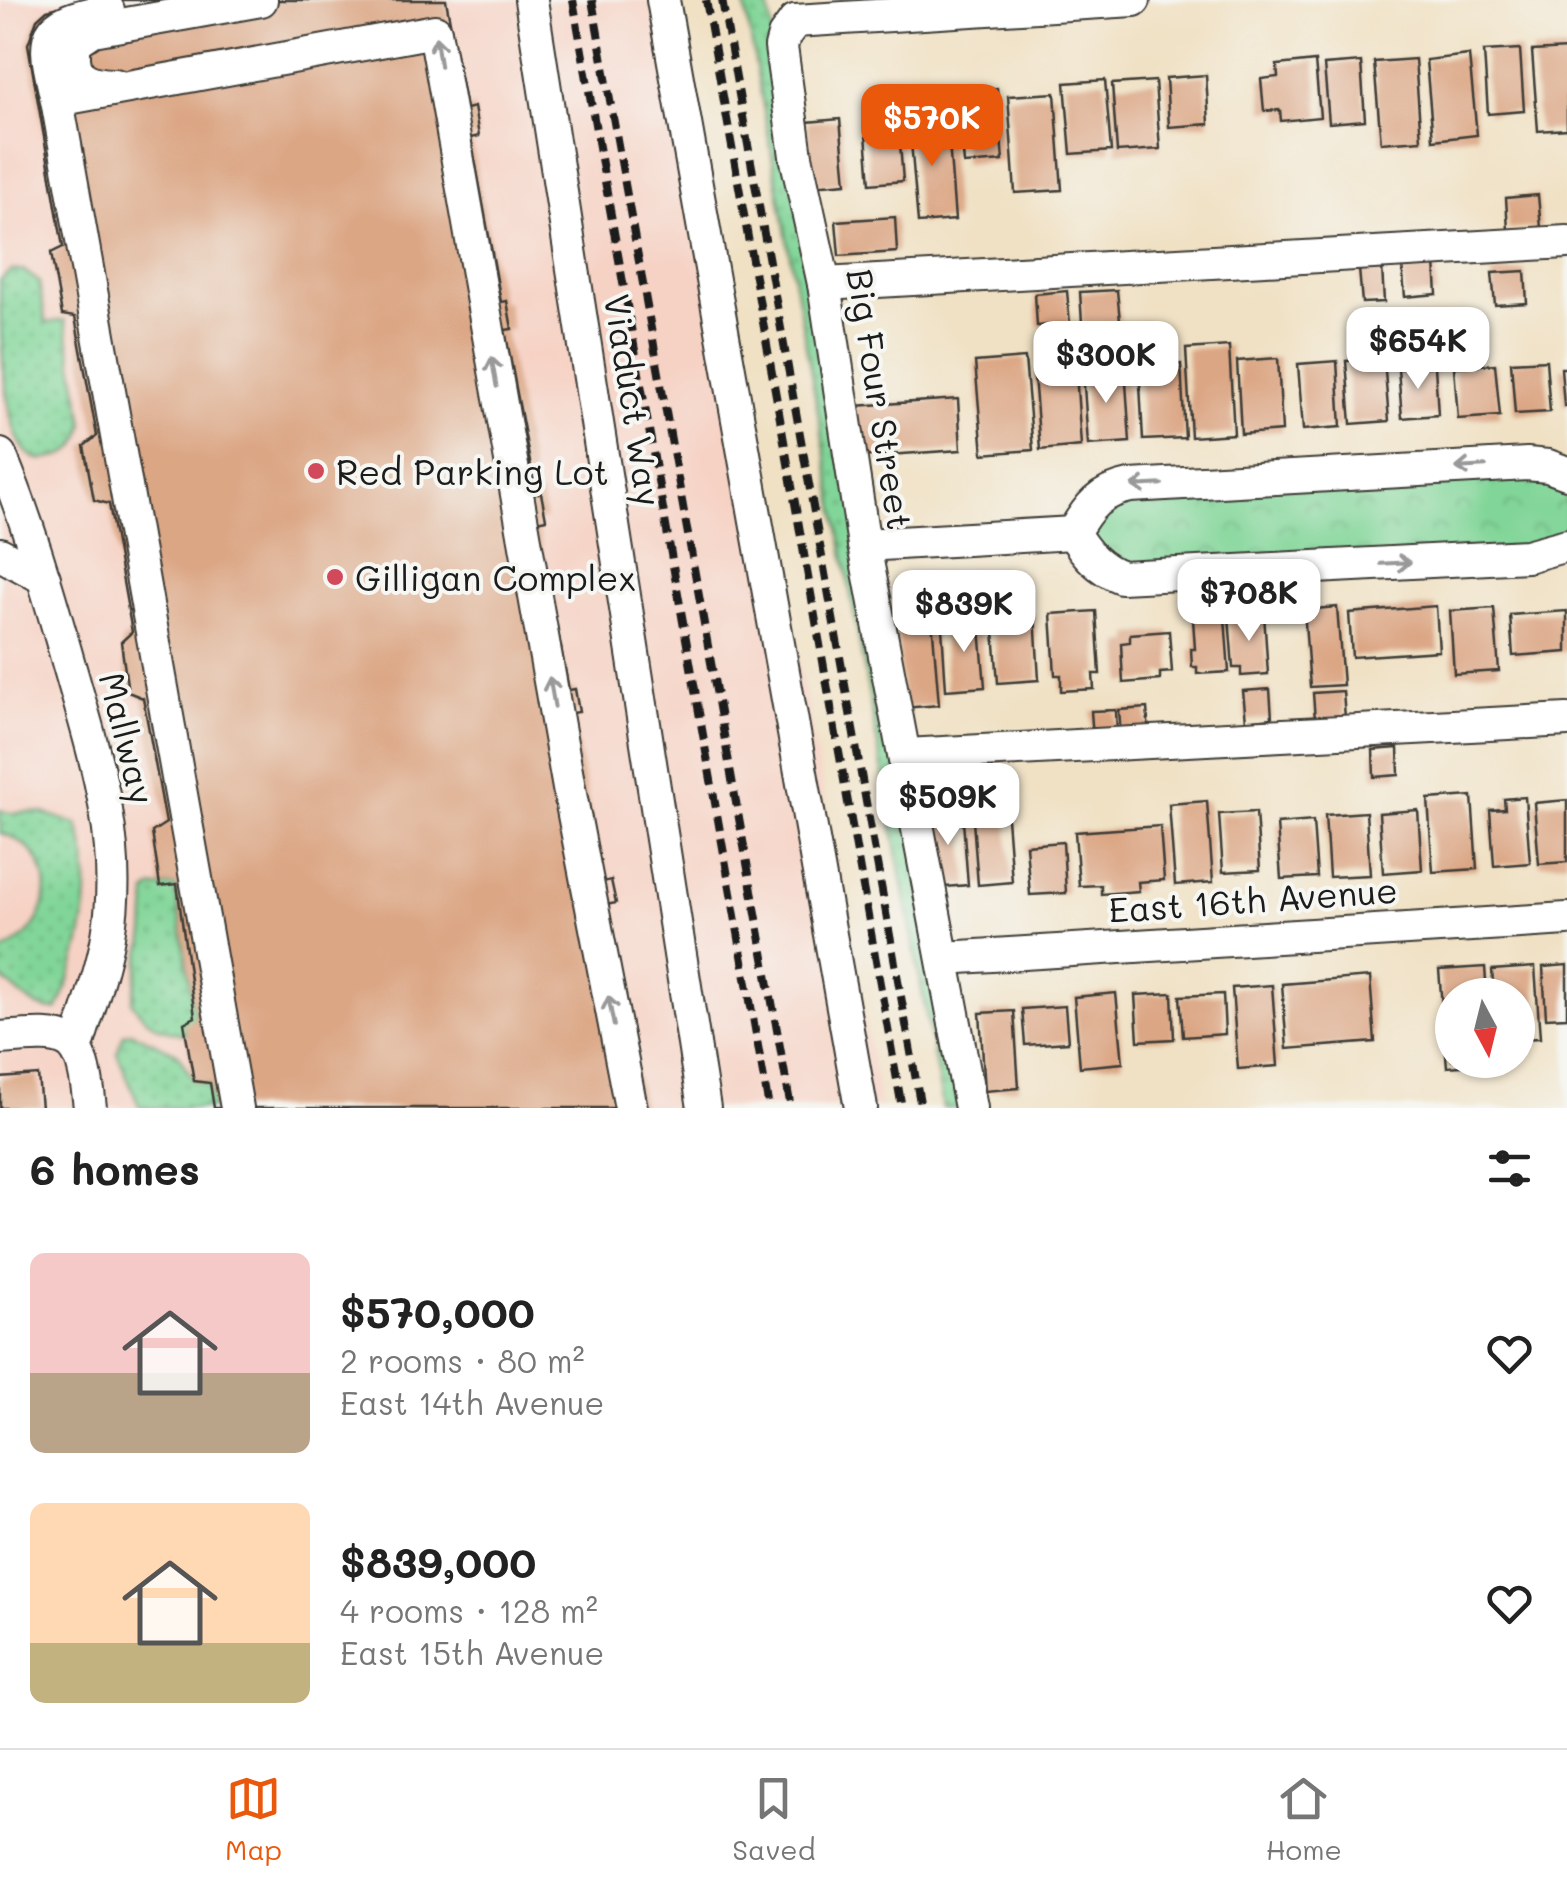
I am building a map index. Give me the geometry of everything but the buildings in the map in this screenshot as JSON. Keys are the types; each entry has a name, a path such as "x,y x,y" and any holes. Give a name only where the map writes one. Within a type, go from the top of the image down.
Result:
{"street":[{"path":"167,0 64,20 53,28 47,45 238,1108"},
{"path":"125,86 94,84 78,74 73,59 75,42 92,30 261,0"},
{"name":"Viaduct Way","path":"531,0 704,1108"},
{"path":"662,0 861,1108"},
{"path":"793,10 1134,0"},
{"name":"Big Four Street","path":"793,10 784,36 782,62 796,156 824,284 864,545 971,1108"},
{"path":"57,100 434,31 628,1108"},
{"path":"824,284 1567,242"},
{"name":"Mallway","path":"0,455 20,502 95,754 112,842 109,936 77,1047"},
{"path":"1073,534 1090,505 1104,494 1130,486 1526,464 1567,473"},
{"path":"864,545 1073,534"},
{"path":"1073,534 1086,554 1104,570 1121,577 1527,556 1567,546"},
{"path":"0,554 44,578"},
{"path":"905,755 1567,720"},
{"name":"East 16th Avenue","path":"944,958 1567,919"},
{"path":"0,1038 53,1034 77,1047 86,1068 90,1108"}],"shaded area":[{"path":"0,0 679,0 881,1108 0,1108"}],"green space":[{"path":"744,0 767,0 962,1108 943,1108"},
{"path":"23,270 39,282 46,323 65,320 84,423 73,449 49,459 35,458 23,448 4,377 0,280 11,271"},
{"path":"1567,473 1567,545 1145,578 1086,553 1103,494"},
{"path":"0,810 41,813 78,825 87,894 80,941 58,1009 34,1004 0,977 0,952 19,941 33,926 46,891 35,856 21,842 0,833"},
{"path":"175,886 195,1017 185,1024 186,1034 155,1025 132,1002 145,933 147,893 151,888"},
{"path":"131,1032 177,1053 194,1081 210,1084 214,1108 140,1108 117,1053 124,1034"}],"railway":[{"path":"573,0 769,1108"},
{"path":"592,0 791,1108"},
{"path":"706,0 902,1108"},
{"path":"722,0 921,1108"}],"place":[{"name":"Red Parking Lot","path":"316,471"},
{"name":"Gilligan Complex","path":"335,577"}]}
